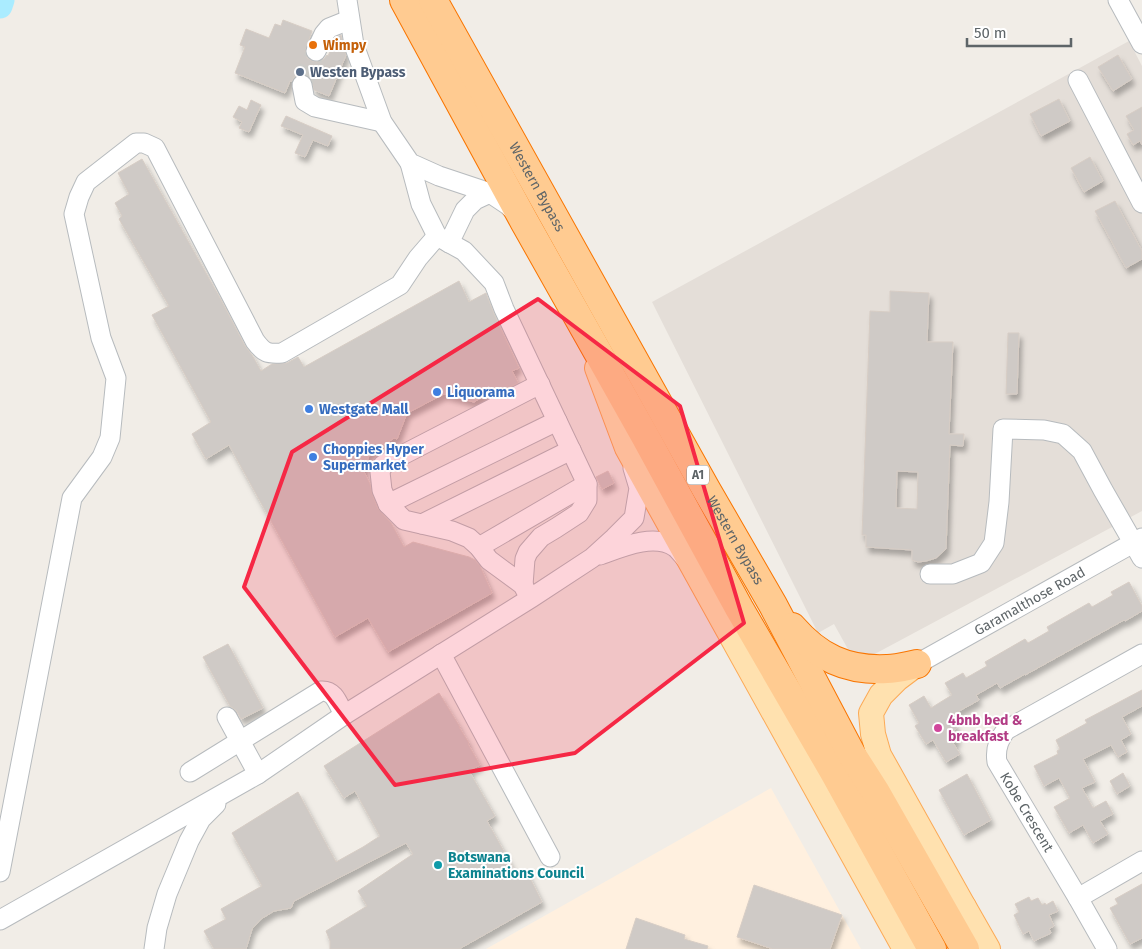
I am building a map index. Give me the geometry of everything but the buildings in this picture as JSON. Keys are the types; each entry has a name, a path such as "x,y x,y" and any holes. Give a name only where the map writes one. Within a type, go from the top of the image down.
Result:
{"highway":[{"name":"Western Bypass","path":"404,0 738,608 834,772 932,949"},
{"name":"Western Bypass","path":"433,0 773,605 852,755 875,791 965,949"},
{"path":"773,605 798,634 816,650 838,663 859,668 888,670 917,664"}],"main road":[{"path":"577,315 627,448 905,949"},
{"path":"917,664 881,694 871,713 873,734 879,755 988,949"},
{"path":"875,791 964,907"}],"street":[{"path":"347,0 354,45 382,122 410,163 421,204 443,239 464,251 494,283 587,484 587,500 579,513 541,537 528,552 525,559 527,591"},
{"path":"1118,0 1142,44"},
{"path":"316,51 329,28 349,20"},
{"path":"1078,80 1142,203"},
{"path":"302,85 305,101 315,107 382,122"},
{"path":"0,872 72,498 102,457 110,438 116,378 101,338 74,214 86,182 136,143 144,143 154,148 255,341 262,350 270,354 282,353 400,285 418,258 443,239 464,210 474,200 490,193"},
{"path":"410,163 439,176 490,193 508,205 524,220"},
{"path":"527,591 489,560 469,538 452,531 404,520 388,504 382,490 380,472 383,465 540,384"},
{"path":"388,504 557,421"},
{"path":"930,574 952,574 981,564 994,544 999,502 1002,429 1044,430 1063,434 1082,451 1103,490 1139,546"},
{"path":"592,558 634,518 639,488 627,448"},
{"path":"422,524 571,450"},
{"path":"479,547 587,484"},
{"path":"0,920 258,774 344,715 441,654 527,591 592,558 640,542 657,540 676,548 693,568"},
{"name":"Garamalthose Road","path":"917,664 1139,546"},
{"path":"441,654 550,858"},
{"name":"Kobe Crescent","path":"1107,949 997,762 996,753 1001,736 1006,730 1142,654"},
{"path":"190,772 320,691 327,691 334,695 344,715"},
{"path":"227,717 258,774"},
{"path":"154,949 157,928 167,894 188,841 201,819 229,790"},
{"path":"1078,898 1142,861"}],"highlighted area":[{"path":"538,299 680,406 744,623 575,753 395,785 244,587 292,452"}],"shaded area":[{"path":"1129,41 1142,66 1142,511 871,656 849,651 834,624 818,633 652,302"},
{"path":"771,788 861,949 486,949"}],"waterway":[{"path":"0,6 2,0"}],"tunnel":[{"path":"302,85 316,51"}],"place":[{"name":"Wimpy","path":"313,45"},
{"name":"Westen Bypass","path":"300,72"},
{"name":"Liquorama","path":"437,392"},
{"name":"Westgate Mall","path":"309,409"},
{"name":"Choppies Hyper Supermarket","path":"313,457"},
{"name":"4bnb bed & breakfast","path":"938,728"},
{"name":"Botswana Examinations Council","path":"438,865"}]}
